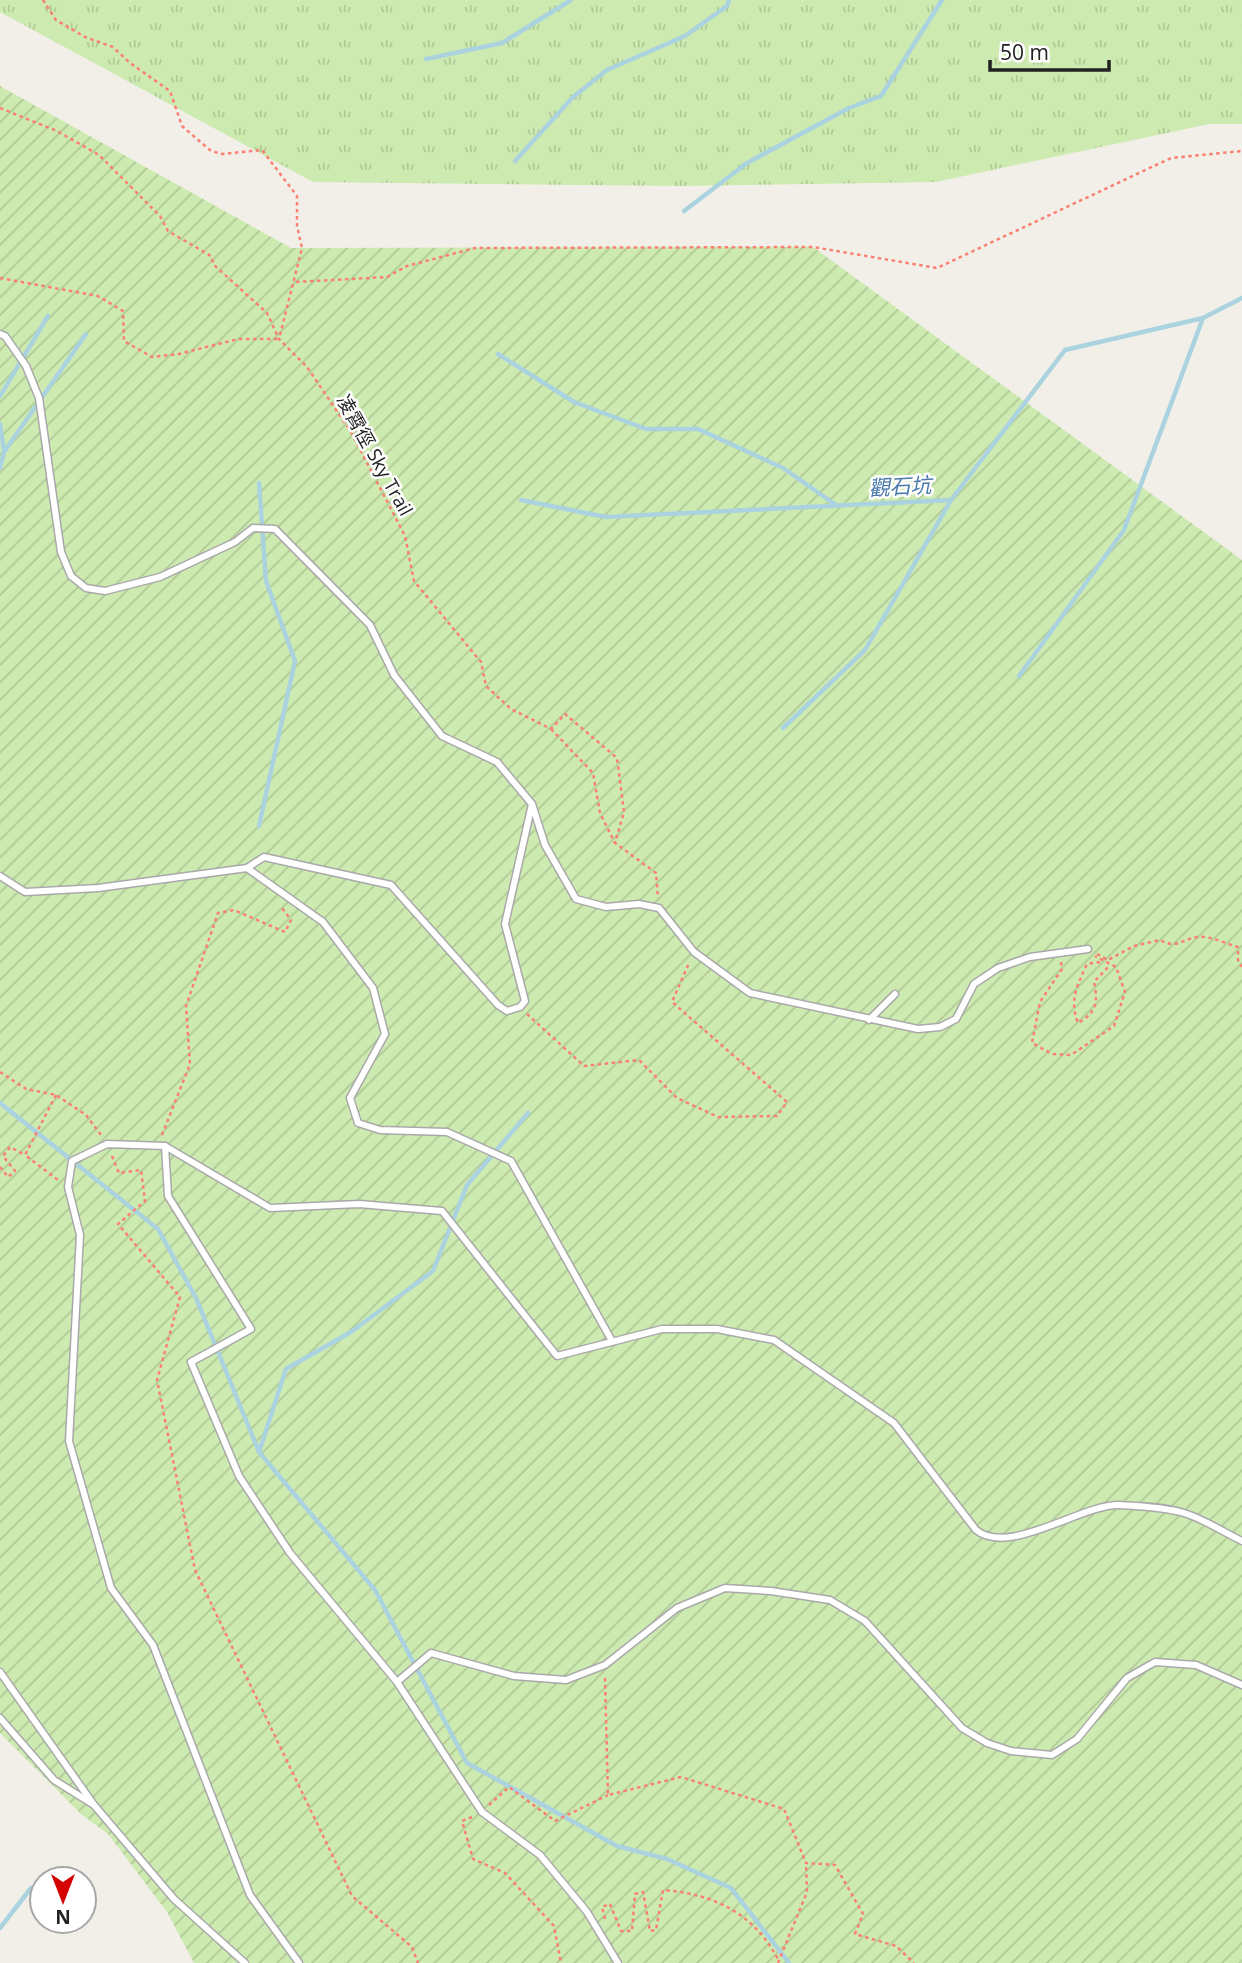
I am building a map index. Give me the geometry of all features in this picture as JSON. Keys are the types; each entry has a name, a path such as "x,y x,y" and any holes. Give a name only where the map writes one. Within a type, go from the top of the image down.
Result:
{"lane":[{"path":"0,334 5,336 26,366 39,398 61,552 71,576 86,588 105,591 160,577 235,542 253,528 275,529 370,625 394,674 442,736 497,762 532,804 545,845 576,899 606,907 639,904 659,908 694,952 750,993 918,1029 940,1027 956,1019 974,984 998,968 1061,951 1088,949"},
{"path":"0,876 25,892 98,888 247,868 264,857 391,885 498,1005 508,1011 520,1007 525,1001 505,924 532,804"},
{"path":"247,868 323,922 373,988 385,1034 350,1098 358,1123 380,1130 447,1132 511,1161 612,1341"},
{"path":"869,1020 895,994"},
{"path":"299,1963 250,1895 153,1646 111,1588 69,1441 80,1236 68,1187 72,1161 107,1144 161,1146 270,1208 359,1204 442,1211 557,1356 662,1329 717,1329 774,1340 894,1423 985,1538 1046,1527 1116,1505 1183,1513 1242,1541"},
{"path":"161,1146 167,1196 251,1329 191,1362 239,1476 290,1553 397,1682 482,1812 540,1855 587,1912 618,1963"},
{"path":"397,1682 430,1653 514,1676 566,1680 605,1665 677,1608 725,1588 771,1591 830,1600 865,1621 962,1728 987,1743 1011,1751 1052,1755 1077,1739 1126,1678 1155,1662 1196,1665 1242,1685"},
{"path":"0,1672 94,1804 174,1899 245,1963"},
{"path":"0,1718 54,1780 94,1804"}],"path":[{"path":"0,278 98,296 123,311 124,341 152,357 179,354 238,339 279,339 296,282 302,248 297,226 297,196 268,155 262,150 222,154 211,151 182,127 170,91 130,64 113,47 85,37 56,20 43,0"},
{"name":"凌霄徑 Sky Trail","path":"0,108 57,131 99,155 160,216 168,231 211,256 214,265 267,313 279,339 307,368 351,432 405,536 414,581 481,662 486,685 511,709 551,729"},
{"path":"296,282 387,277 407,266 475,248 813,247 937,268 1171,158 1242,151"},
{"path":"615,843 624,812 617,758 565,714 551,729 593,774 600,813 615,843 656,873 659,908"},
{"path":"161,1146 190,1063 186,1006 218,913 234,910 285,932 291,920 277,902"},
{"path":"1088,949 1108,960 1134,946 1160,940 1169,945 1180,945 1192,938 1204,937 1238,947 1238,960 1242,967"},
{"path":"1061,951 1062,969 1040,1002 1032,1031 1032,1043 1052,1054 1071,1055 1114,1026 1125,992 1116,967 1101,961 1088,949"},
{"path":"520,1007 584,1066 639,1060 677,1098 718,1117 777,1116 787,1102 672,1002 694,952"},
{"path":"1101,961 1087,964 1073,995 1073,1009 1079,1023 1092,1015 1097,1000 1094,982 1110,965"},
{"path":"0,1072 26,1089 56,1094 86,1115 107,1144 119,1173 141,1170 145,1201 118,1224 180,1297 157,1380 195,1570 352,1896 412,1947 418,1963"},
{"path":"26,1155 56,1094"},
{"path":"0,1167 8,1177 15,1171 3,1156 10,1147 26,1155 68,1187"},
{"path":"605,1665 608,1794"},
{"path":"561,1963 554,1926 505,1873 473,1858 462,1821 482,1812 509,1787 555,1821 608,1794 681,1777 784,1809 806,1863 807,1892 779,1962"},
{"path":"806,1863 835,1865 863,1914 855,1934 896,1946 914,1963"},
{"path":"601,1937 609,1936 602,1907 610,1904 621,1930 632,1931 635,1894 643,1892 650,1931 656,1930 663,1889 697,1893 719,1902 747,1921 768,1940 779,1962"}],"green space":[{"path":"0,0 1242,0 1242,124 1209,124 936,182 676,186 313,182 0,12"},
{"path":"0,86 291,248 813,247 1242,560 1242,1963 194,1963 167,1912 108,1834 82,1815 0,1733"}],"waterway":[{"path":"426,59 502,43 571,0"},
{"path":"515,161 573,97 607,70 685,36 727,6 729,0"},
{"path":"684,211 747,163 849,108 881,96 942,0"},
{"name":"觀石坑","path":"521,500 606,517 951,500 1065,350 1203,318 1242,298"},
{"path":"0,396 48,316"},
{"path":"1019,676 1124,530 1203,318"},
{"path":"0,468 4,452 86,334"},
{"path":"498,354 574,402 646,429 698,429 783,468 836,505"},
{"path":"0,424 4,451"},
{"path":"259,483 266,581 295,661 259,826"},
{"path":"783,728 865,650 951,500"},
{"path":"0,1103 158,1229 196,1298 259,1452 375,1590 467,1763 617,1846 667,1859 731,1888 789,1963"},
{"path":"259,1452 286,1369 351,1332 433,1271 467,1185 528,1113"},
{"path":"0,1928 28,1892"}]}
